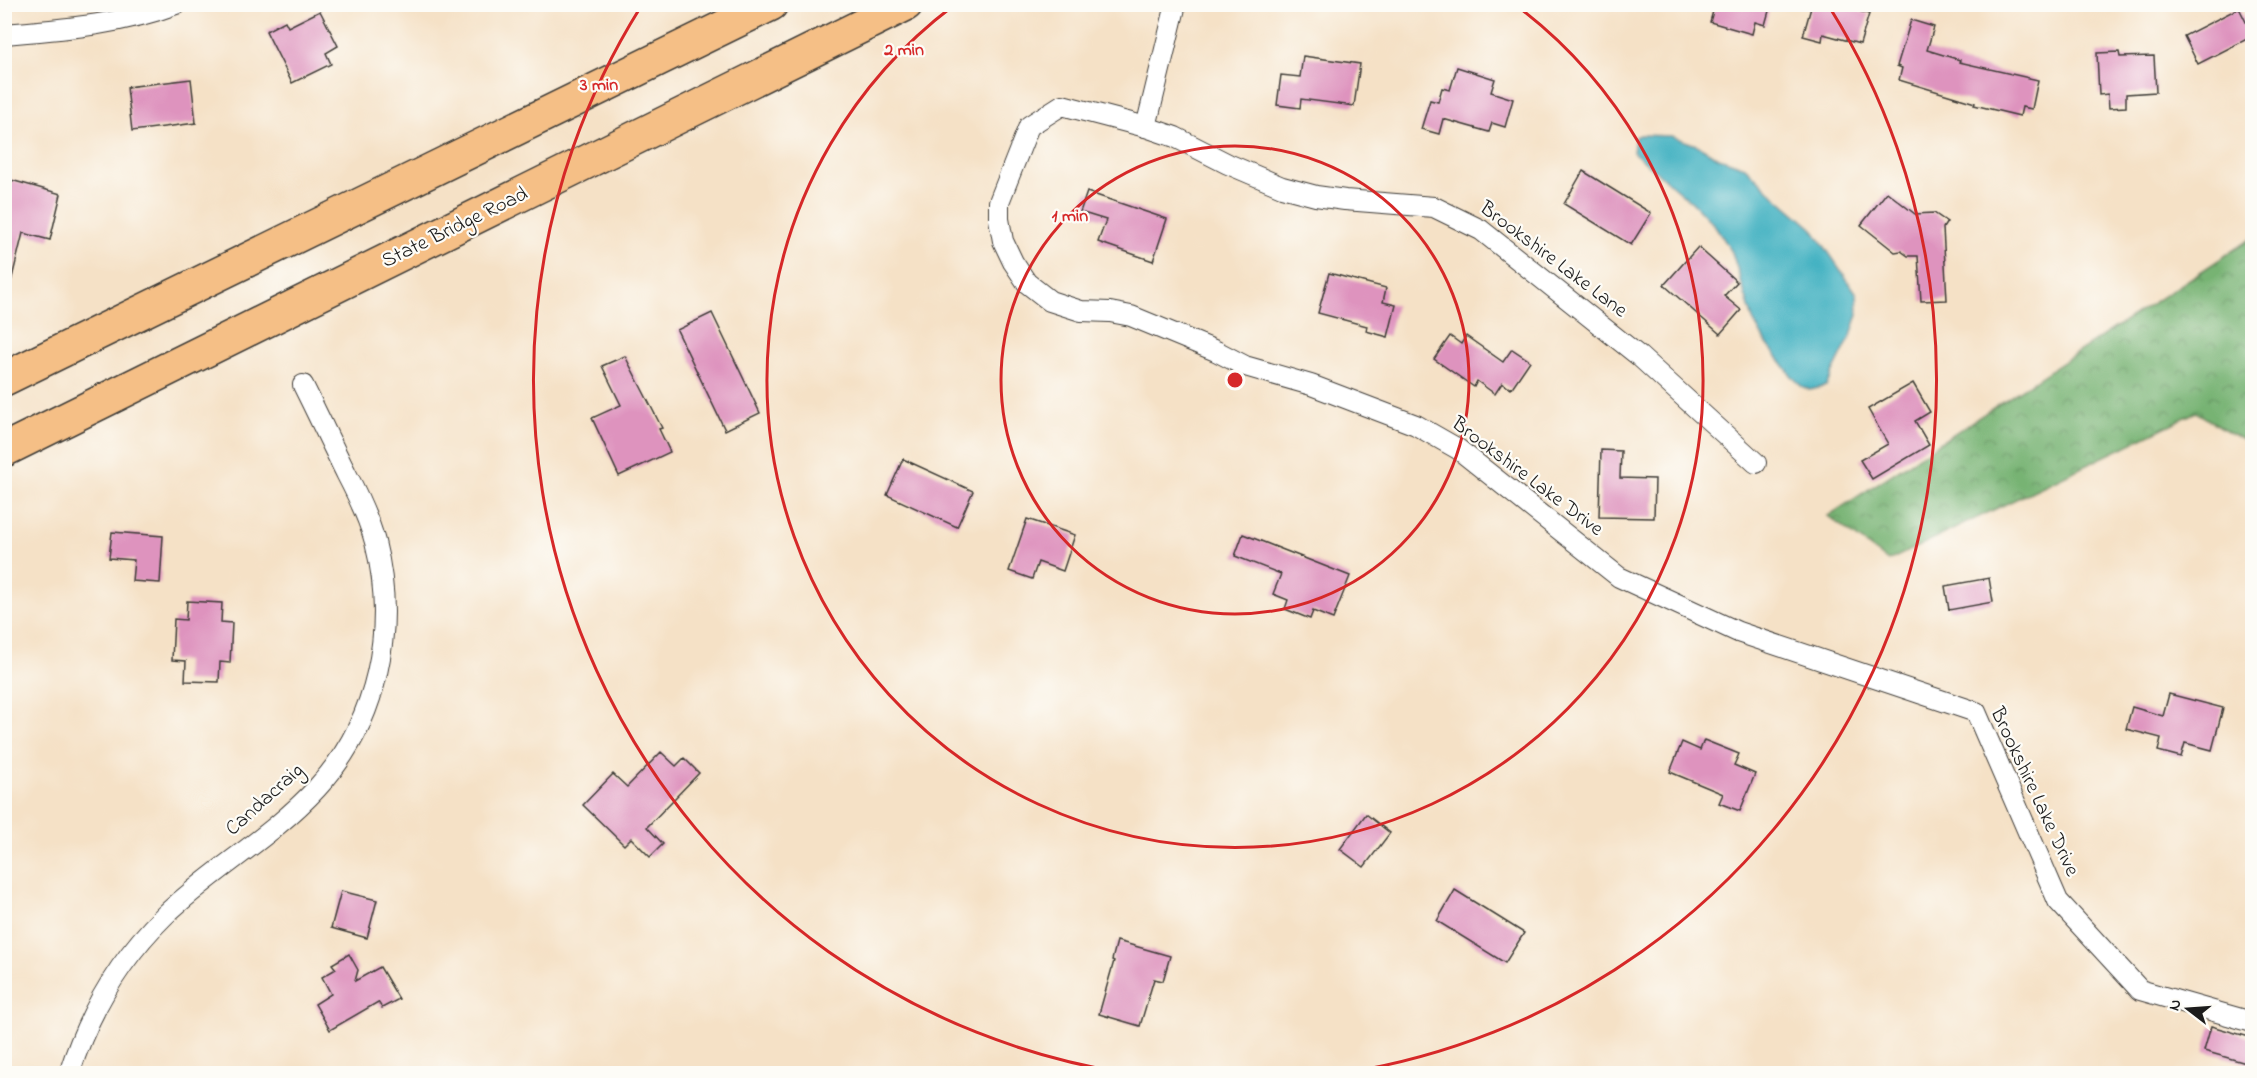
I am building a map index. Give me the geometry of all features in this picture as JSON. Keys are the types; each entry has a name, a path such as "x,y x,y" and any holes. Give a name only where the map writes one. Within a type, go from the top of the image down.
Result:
{"highway":[{"path":"4,379 771,4"},
{"name":"State Bridge Road","path":"4,450 906,4"}],"street":[{"path":"4,34 84,27 156,12 176,4"},
{"path":"1146,127 1176,4"},
{"name":"Brookshire Lake Drive","path":"1146,127 1062,105 1029,126 999,202 1003,241 1027,283 1052,303 1081,311 1131,316 1216,351 1245,366 1311,385 1416,425 1458,449 1619,577 1738,632 1976,712 2058,901 2140,990 2253,1022"},
{"name":"Brookshire Lake Lane","path":"1146,127 1175,137 1228,164 1282,187 1316,196 1345,200 1434,207 1480,230 1639,356 1756,463"},
{"name":"Candacraig","path":"69,1074 78,1046 104,991 132,951 164,916 292,812 318,787 350,743 370,699 381,660 385,620 383,579 375,540 360,502 303,385"}],"green space":[{"path":"2252,238 2252,446 2196,412 1888,561 1828,516"}],"water":[{"path":"1639,135 1671,136 1745,167 1812,228 1857,294 1858,314 1851,336 1826,386 1810,390 1801,386 1765,341 1753,320 1732,252 1716,227 1693,203 1633,152 1635,137"}],"building":[{"path":"1715,4 1771,4 1765,25 1755,22 1752,34 1710,22"},
{"path":"1812,4 1834,4 1869,14 1860,44 1823,34 1822,41 1803,36"},
{"path":"2239,8 2253,36 2198,64 2184,36"},
{"path":"320,11 338,46 326,53 331,64 292,83 266,31 285,21 288,27"},
{"path":"1911,20 1934,27 1927,50 1960,60 1959,62 2038,80 2032,109 2022,107 2020,116 1974,105 1975,103 1899,80 1902,68 1897,66"},
{"path":"2119,52 2120,57 2154,56 2156,92 2126,94 2126,107 2109,108 2108,94 2099,95 2097,53"},
{"path":"1303,56 1360,64 1354,106 1301,99 1300,108 1277,105 1281,75 1300,77"},
{"path":"1457,67 1495,79 1491,92 1513,99 1505,127 1492,123 1489,132 1443,119 1439,134 1421,129 1430,100 1438,102 1442,88 1450,90"},
{"path":"191,79 196,123 132,131 127,87"},
{"path":"1583,171 1651,213 1631,245 1564,204"},
{"path":"4,178 61,194 50,240 23,233 10,286 4,286"},
{"path":"1087,192 1167,219 1153,261 1098,242 1106,220 1080,212"},
{"path":"1887,192 1915,214 1934,213 1947,222 1943,228 1947,300 1921,301 1918,256 1908,256 1901,251 1895,252 1861,225"},
{"path":"1698,247 1737,282 1724,296 1741,310 1720,334 1664,285"},
{"path":"1329,273 1386,288 1383,302 1396,305 1388,337 1366,331 1367,326 1318,313"},
{"path":"712,313 760,413 725,430 677,330"},
{"path":"1450,336 1461,344 1466,336 1503,362 1512,349 1530,361 1511,389 1502,383 1495,394 1477,381 1474,387 1434,359"},
{"path":"625,356 662,428 659,429 670,452 619,476 592,418 621,405 602,366"},
{"path":"1913,383 1930,412 1915,421 1929,445 1872,479 1860,460 1888,444 1868,409"},
{"path":"1601,450 1621,451 1620,478 1655,479 1654,518 1599,517"},
{"path":"903,459 973,491 957,527 887,495"},
{"path":"1027,519 1075,535 1063,571 1038,562 1032,579 1009,571"},
{"path":"112,532 163,536 160,583 132,581 134,560 109,558"},
{"path":"1243,534 1350,576 1333,619 1313,611 1310,619 1285,609 1288,600 1273,594 1281,574 1235,556"},
{"path":"1989,578 1993,602 1949,610 1945,586"},
{"path":"187,601 222,603 221,622 232,623 230,663 220,662 219,682 185,681 186,661 172,660 174,619 186,620"},
{"path":"2169,694 2223,708 2212,750 2185,743 2181,757 2158,751 2161,738 2126,729 2132,707 2163,716"},
{"path":"1704,740 1739,754 1734,765 1755,774 1740,811 1719,803 1723,794 1670,772 1682,742 1700,750"},
{"path":"661,752 676,766 684,758 699,773 647,827 663,844 650,857 631,838 624,845 583,805 613,774 627,787"},
{"path":"1366,814 1390,833 1364,867 1340,849"},
{"path":"1455,890 1524,933 1505,963 1437,921"},
{"path":"341,891 377,900 367,938 331,928"},
{"path":"1117,941 1170,956 1163,981 1154,979 1140,1026 1099,1014 1114,961 1112,960"},
{"path":"349,954 358,970 355,981 380,967 399,999 382,1008 378,1002 330,1030 315,1004 331,994 322,977 336,969 332,964"},
{"path":"2211,1026 2253,1038 2253,1065 2204,1051"}]}
